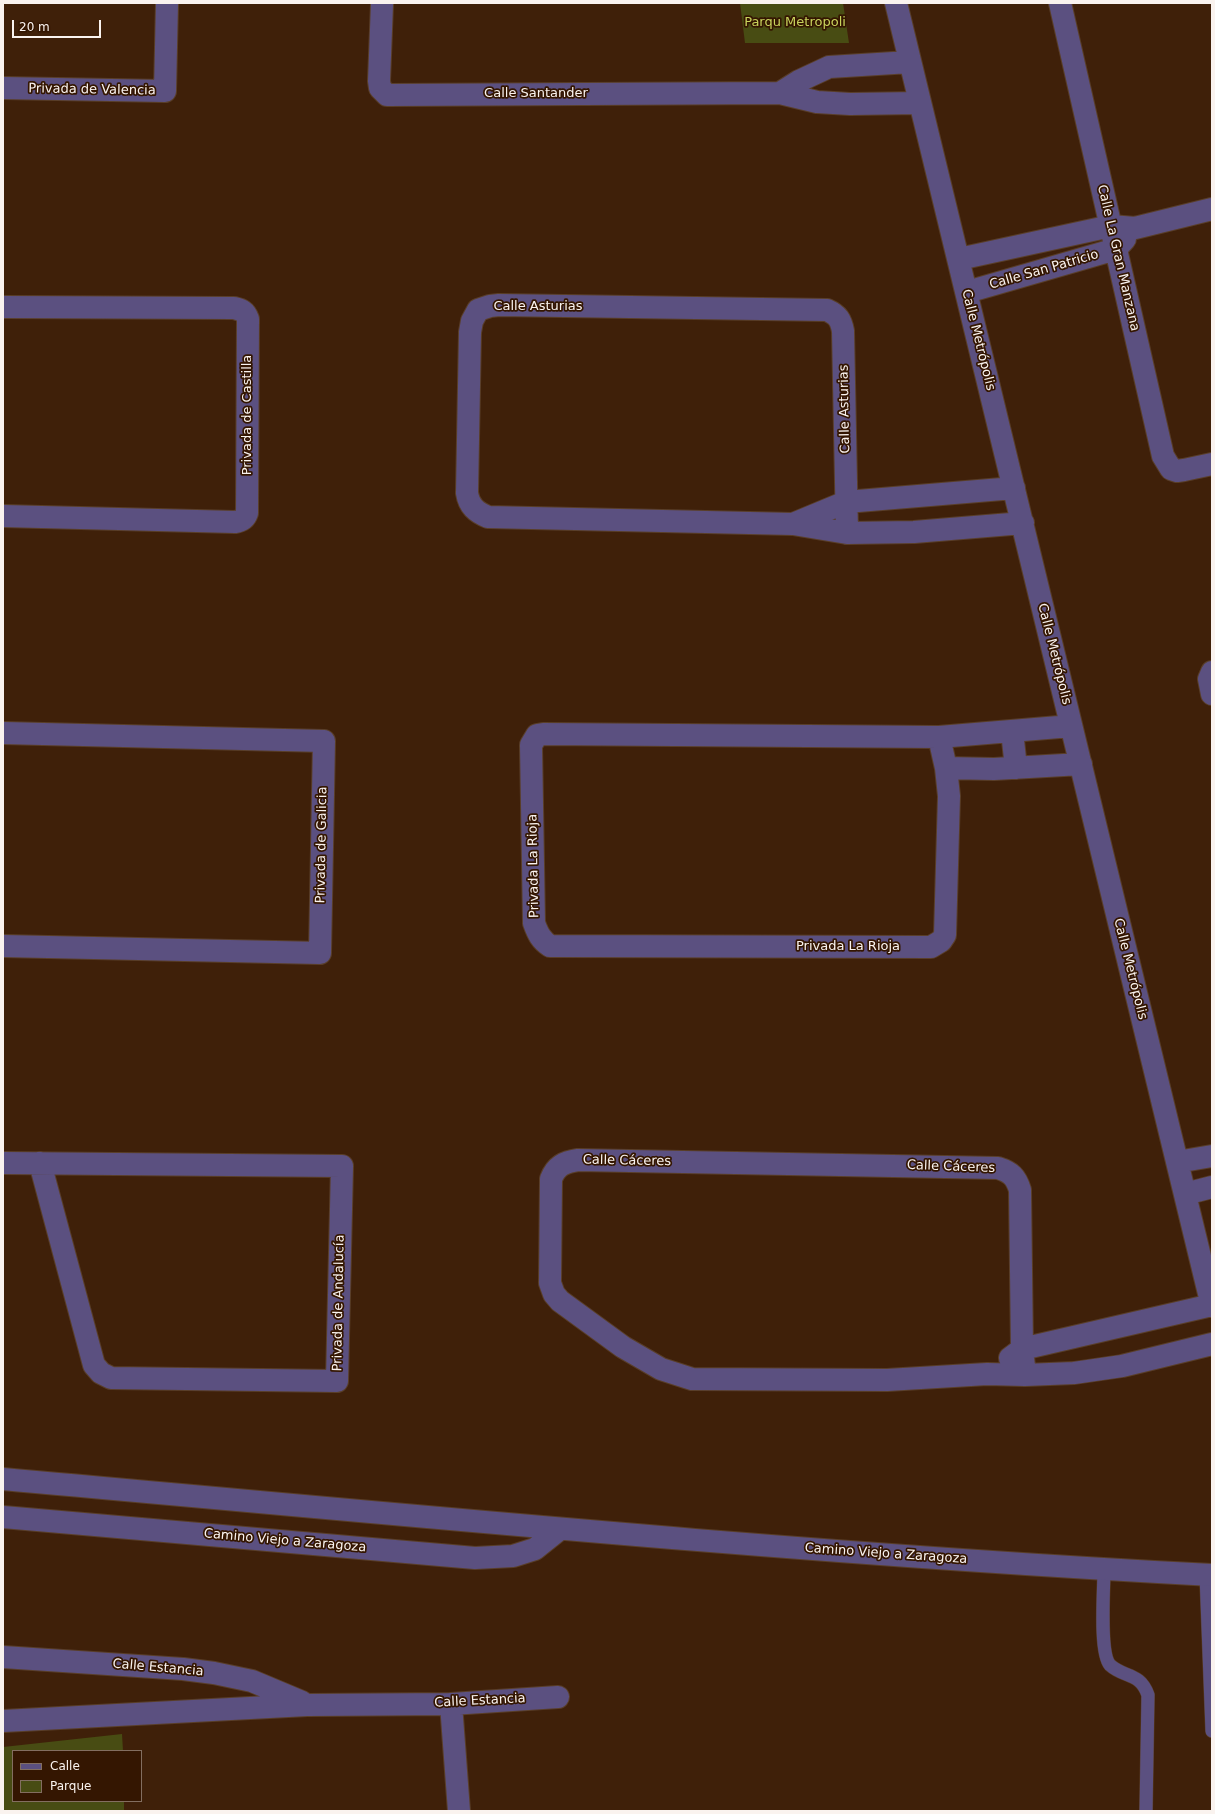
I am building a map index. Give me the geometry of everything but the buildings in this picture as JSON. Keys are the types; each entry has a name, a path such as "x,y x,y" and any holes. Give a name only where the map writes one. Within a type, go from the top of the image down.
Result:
{"street":[{"name":"Privada de Valencia","path":"3,88 165,91 167,3"},
{"name":"Calle Metrópolis","path":"896,3 919,103 959,259 1212,1306"},
{"name":"Calle La Gran Manzana","path":"1060,3 1163,456 1171,469 1177,471 1212,464"},
{"name":"Calle Santander","path":"382,4 379,81 380,88 387,95 780,93 817,102 850,104 919,103"},
{"path":"780,93 799,81 829,67 910,62"},
{"name":"Calle San Patricio","path":"959,259 1110,226 1135,228 1212,209"},
{"name":"Calle San Patricio","path":"967,292 1116,249 1135,228"},
{"name":"Calle Asturias","path":"846,533 843,331 841,320 833,312 819,310 500,305 478,310 472,321 470,332 467,493 470,504 479,514 488,517 793,524 846,533 914,532 1023,523"},
{"name":"Privada de Castilla","path":"3,307 234,308 242,310 248,319 248,513 246,518 235,522 3,516"},
{"name":"Calle Asturias","path":"793,524 846,502 1014,488"},
{"name":"Privada La Rioja","path":"939,737 946,768 949,796 945,935 936,945 931,947 550,946 538,935 534,923 531,745 537,735 939,737 1072,726"},
{"path":"1012,731 1016,768"},
{"name":"Privada de Galicia","path":"3,733 324,741 320,953 3,946"},
{"path":"946,768 1016,768 1081,764"},
{"path":"1177,1162 1212,1156"},
{"name":"Calle Cáceres","path":"1025,1375 1022,1349 1020,1190 1016,1179 1008,1171 998,1168 578,1160 560,1165 554,1171 551,1179 550,1235 550,1283 554,1294 560,1302 623,1347 662,1370 692,1379 789,1381 887,1380 988,1374 1025,1375 1074,1373 1122,1366 1212,1344"},
{"name":"Privada de Andalucía","path":"3,1163 40,1163 342,1166 337,1381 111,1378 101,1373 94,1365 40,1163"},
{"path":"1185,1194 1212,1187"},
{"path":"988,1374 1022,1349 1212,1306"},
{"name":"Camino Viejo a Zaragoza","path":"3,1479 560,1529 1104,1570 1209,1575"},
{"name":"Camino Viejo a Zaragoza","path":"3,1517 475,1558 513,1556 535,1549 560,1529"},
{"name":"Calle Estancia","path":"3,1657 183,1669 214,1673 252,1681 307,1705"},
{"name":"Calle Estancia","path":"3,1721 307,1705 451,1704 558,1697"},
{"path":"451,1704 459,1811"}],"lane":[{"path":"1104,1570 1103,1625 1106,1659 1111,1666 1138,1679 1145,1687 1148,1695 1146,1811"},
{"path":"1209,1575 1212,1731"}],"green space":[{"name":"Parqu Metropoli","path":"740,3 843,3 849,43 745,43"},
{"path":"122,1734 123,1750 12,1750 12,1802 124,1802 124,1811 3,1811 3,1747"}]}
